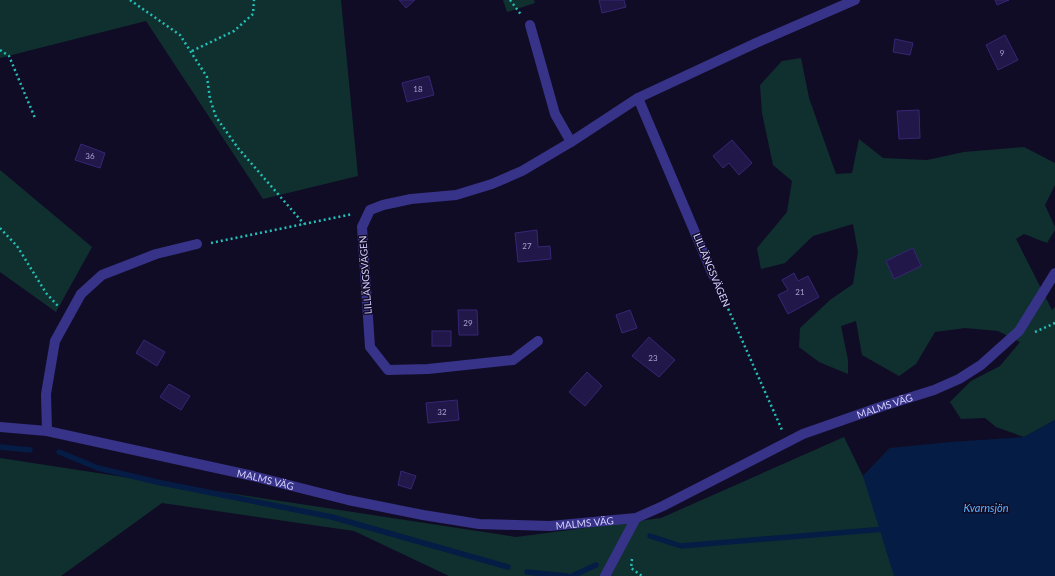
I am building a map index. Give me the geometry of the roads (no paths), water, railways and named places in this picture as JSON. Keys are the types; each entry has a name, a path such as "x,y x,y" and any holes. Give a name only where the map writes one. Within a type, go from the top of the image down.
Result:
{"street":[{"path":"530,25 555,114 571,142 638,98 756,43 855,0"},
{"name":"LILLÄNGSVÄGEN","path":"638,98 713,274"},
{"name":"LILLÄNGSVÄGEN","path":"538,341 513,360 428,369 388,370 370,347 362,227 370,210 383,205 411,199 456,195 492,184 522,171 571,142"},
{"path":"47,431 46,394 55,341 80,294 102,275 156,254 197,244"},
{"name":"MALMS VÄG","path":"0,427 47,431 253,476 348,500 423,515 479,524 550,526 636,518 663,506 803,434 934,390 959,379 981,365 1019,331 1055,273"},
{"path":"605,576 636,518"}],"water":[{"name":"Kvarnsjön","path":"1055,420 1055,576 894,576 863,476 890,448 1024,437"}],"waterway":[{"path":"0,447 30,450"},
{"path":"59,452 98,468 157,482 332,517 508,567"},
{"path":"650,536 681,546 885,529"},
{"path":"572,576 596,565"},
{"path":"527,572 567,576"}]}
